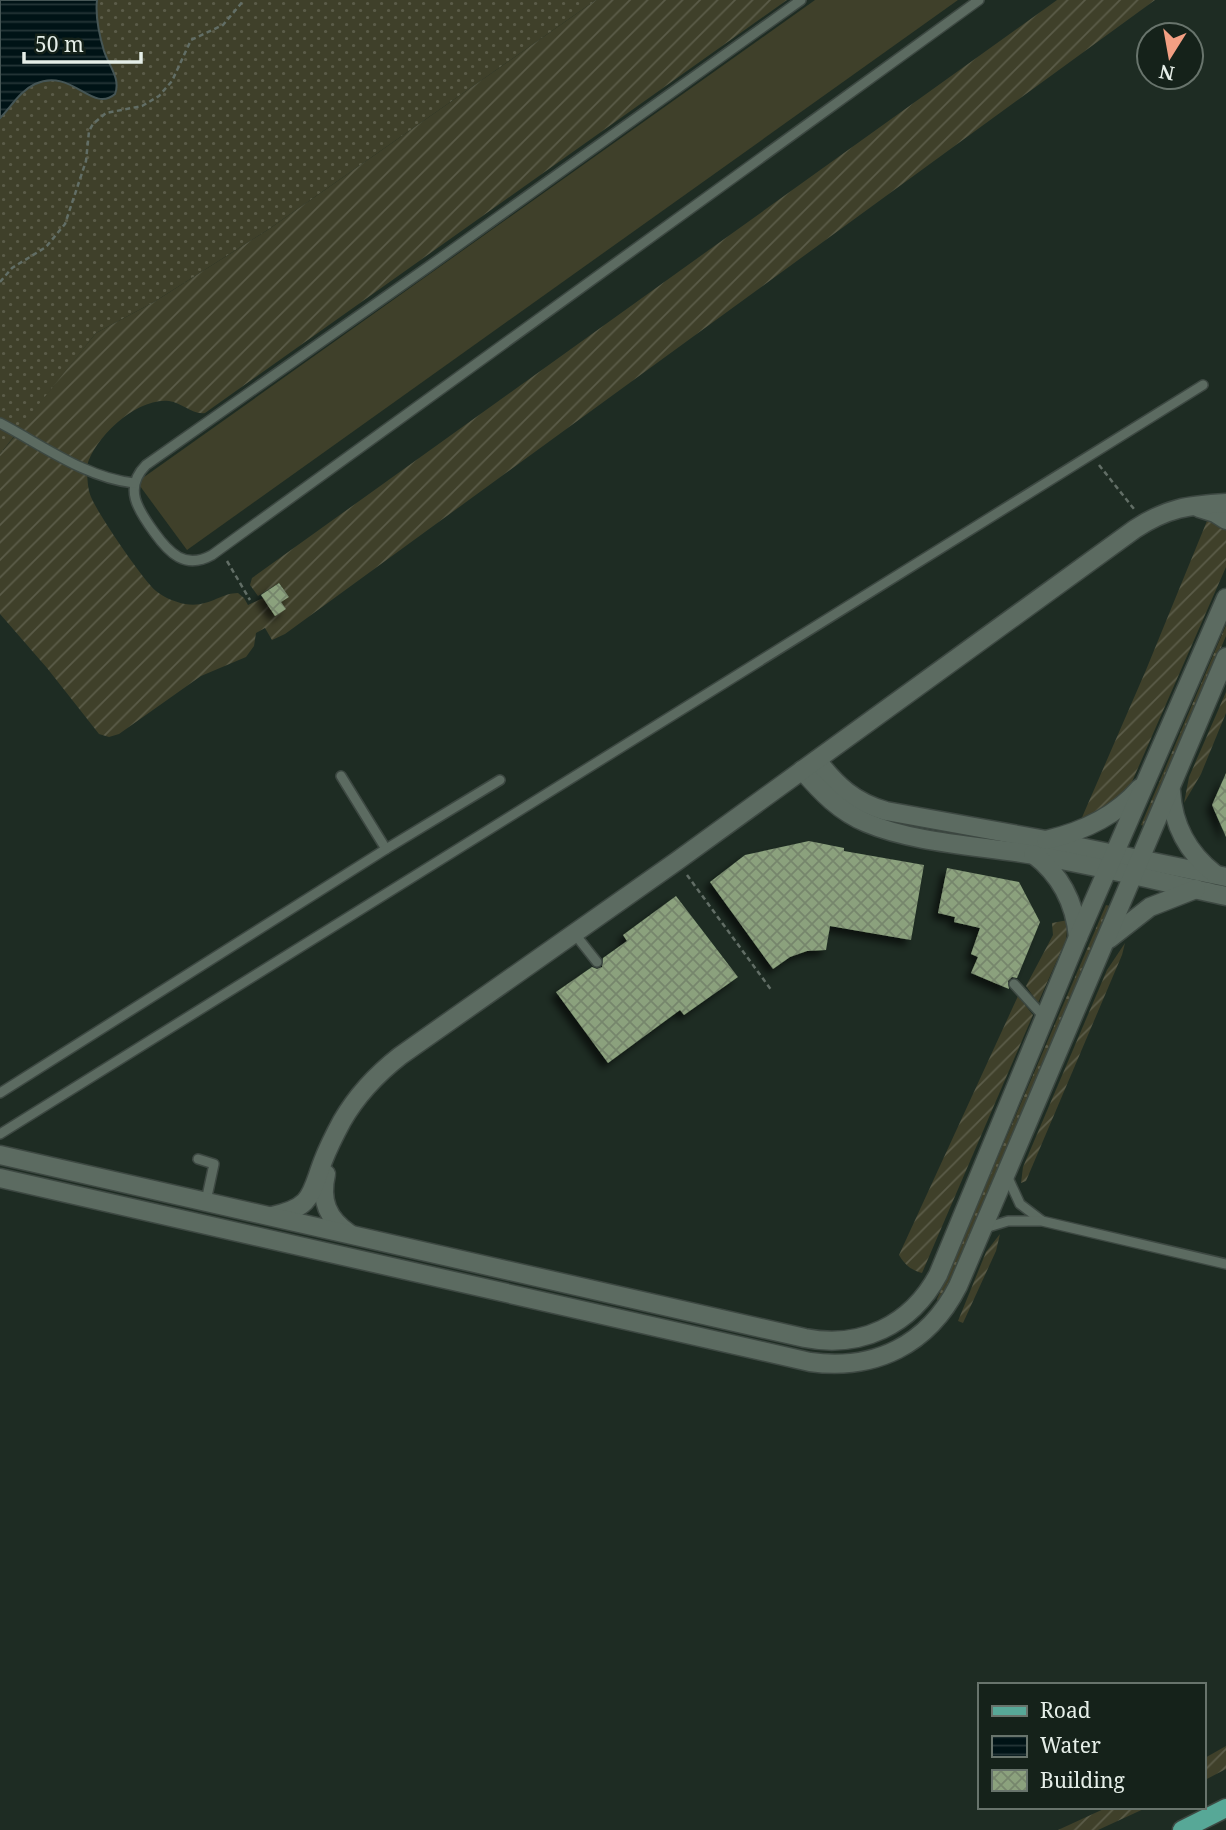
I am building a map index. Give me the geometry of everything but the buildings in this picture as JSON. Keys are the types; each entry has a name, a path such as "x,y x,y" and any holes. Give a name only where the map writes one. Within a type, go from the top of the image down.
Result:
{"main road":[{"path":"1182,1830 1226,1808"}],"street":[{"path":"272,1216 294,1210 306,1202 353,1105 387,1067 1144,523 1166,513 1204,503 1226,503"},
{"path":"1188,507 1207,510 1226,520"},
{"path":"0,1155 819,1340 846,1341 873,1335 908,1314 925,1296 938,1275 1078,937 1226,598"},
{"path":"0,1178 825,1364 855,1363 883,1356 922,1334 951,1300 1226,657"},
{"path":"809,765 846,793 872,807 1046,840 1111,862"},
{"path":"809,765 837,806 874,826 932,839 1033,855 1220,875"},
{"path":"1046,840 1098,822 1124,804 1147,780"},
{"path":"1171,788 1173,811 1181,834 1195,856 1220,875"},
{"path":"1033,855 1052,871 1066,892 1075,914 1078,937"},
{"path":"1137,867 1196,889 1226,896"},
{"path":"1104,944 1150,907 1196,889"},
{"path":"329,1150 324,1202 331,1217 350,1234"},
{"path":"495,1290 500,1268"},
{"path":"908,1314 922,1334"}],"lane":[{"path":"801,0 146,465 134,483 136,506 164,546 186,561 199,560 220,549 979,0"},
{"path":"0,1134 1203,385"},
{"path":"0,422 93,473 112,480 134,483"},
{"path":"341,776 386,849"},
{"path":"0,1093 500,780"},
{"path":"574,933 597,962"},
{"path":"1014,984 1045,1018"},
{"path":"198,1160 214,1164 206,1201"},
{"path":"1006,1170 1011,1188 1020,1204 1042,1221"},
{"path":"981,1229 1008,1221 1042,1221 1226,1264"}],"path":[{"path":"0,282 12,268 54,240 65,224 86,161 89,131 93,124 106,113 142,106 159,96 172,81 191,40 223,25 244,0"},
{"path":"1091,454 1144,523"},
{"path":"220,549 250,600"},
{"path":"677,861 772,991"}],"green space":[{"path":"0,0 596,0 269,229 154,302 96,333 0,454"},
{"path":"596,0 787,0 205,413 169,401 144,405 119,421 108,432 98,443 87,466 19,429 96,333 154,302 269,229"},
{"path":"815,0 958,0 187,550 137,482"},
{"path":"1057,0 1155,0 285,634 272,640 265,628 256,633 254,646 246,657 201,676 119,734 109,737 99,734 0,614 0,454 15,436 87,475 90,494 102,517 141,574 166,598 193,605 238,593 248,605 263,598 285,609 281,602 288,596 279,583 258,596 250,585 252,578"},
{"path":"1209,516 1226,529 1226,567 1131,784 1118,801 1080,822 1146,670"},
{"path":"1226,625 1226,636 1144,826 1141,825"},
{"path":"1226,692 1226,713 1201,774 1184,803 1189,777"},
{"path":"1106,905 1110,906 939,1305 937,1299"},
{"path":"1068,920 1066,940 1038,1003 1026,986 1053,935 1052,923"},
{"path":"1125,943 1026,1181 1021,1183 1023,1167 1107,970"},
{"path":"1018,996 1033,1015 922,1273 918,1272 909,1267 899,1255"},
{"path":"1000,1234 996,1251 963,1323 958,1321 986,1252"},
{"path":"1226,1746 1226,1769 1205,1780 1205,1758"},
{"path":"1104,1809 1144,1809 1098,1830 1058,1830"}],"water":[{"path":"0,0 97,0 99,32 117,83 115,94 106,99 98,98 60,81 48,80 25,91 0,118"}]}
